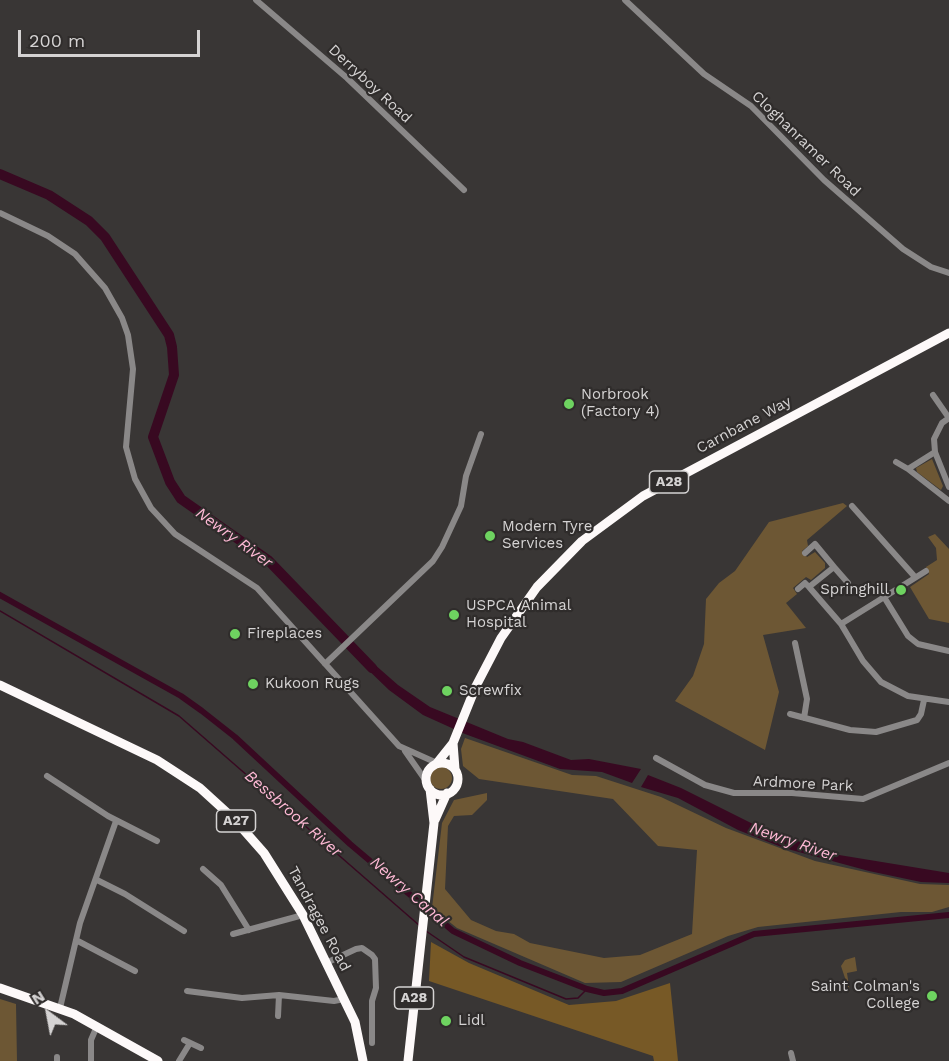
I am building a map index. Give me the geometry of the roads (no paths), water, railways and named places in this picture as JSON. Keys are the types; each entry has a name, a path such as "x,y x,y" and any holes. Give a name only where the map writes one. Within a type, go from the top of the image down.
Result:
{"highway":[{"name":"Carnbane Way","path":"454,739 494,650 521,608 565,557 606,522 664,484 949,333"},
{"name":"Tandragee Road","path":"0,686 148,756 200,788 234,819 264,853 303,915 359,1030 363,1061"},
{"path":"434,823 428,785 430,768 437,764 454,739"},
{"path":"434,823 447,794 457,783 454,739"},
{"path":"437,764 446,764 455,770"},
{"path":"428,785 438,794 447,794"},
{"name":"A28","path":"408,1061 434,823"},
{"path":"0,988 60,1008 158,1061"}],"street":[{"name":"Derryboy Road","path":"256,0 347,78 464,190"},
{"name":"Cloghanramer Road","path":"625,0 704,74 751,105 824,180 903,249 931,267 949,273"},
{"path":"0,213 48,236 75,254 105,288 122,318 130,343 133,369 126,447 135,479 151,508 175,534 257,588 377,724 405,751 428,785"},
{"path":"933,395 949,418 937,430 934,439 935,452 949,487"},
{"path":"325,664 432,561 446,541 461,506 465,476 481,434"},
{"path":"908,470 935,452"},
{"path":"896,462 949,501"},
{"path":"941,469 949,474"},
{"path":"852,506 915,577"},
{"path":"806,553 816,544 848,583"},
{"path":"809,587 834,567"},
{"path":"841,624 926,571"},
{"path":"798,589 805,583 809,587 841,624 863,661 881,682 900,693 924,700 949,702"},
{"path":"884,597 908,636 918,644 949,651"},
{"path":"795,643 807,699 804,717"},
{"path":"790,714 850,730 876,732 917,720 924,700"},
{"path":"405,751 437,764"},
{"name":"Ardmore Park","path":"656,759 705,785 734,793 792,793 863,799 949,763"},
{"path":"47,776 116,821 157,842"},
{"path":"60,1008 76,940 116,821"},
{"path":"203,869 221,885 249,930"},
{"path":"97,880 125,894 184,931"},
{"path":"233,934 303,915"},
{"path":"76,940 135,971"},
{"path":"326,963 362,948 375,959 372,1042"},
{"path":"187,992 242,998 279,995 334,1001 344,999"},
{"path":"278,1016 279,995"},
{"path":"91,1061 91,1040 97,1026"},
{"path":"178,1061 187,1041 201,1048"},
{"path":"791,1053 793,1061"}],"water":[{"path":"365,656 398,685 430,707 508,739 523,742 571,760 589,759 641,769 632,783 602,772 560,769 465,734 423,715 389,690 361,663"},
{"name":"Newry River","path":"648,775 681,788 757,826 833,854 949,873 949,883 921,882 869,871 784,848 738,830 678,798 641,787"}],"waterway":[{"name":"Newry River","path":"0,174 49,195 89,221 105,237 169,335 174,375 153,437 170,482 181,499 268,560 372,668"},
{"name":"Newry Canal","path":"0,595 181,696 202,711 235,737 350,844 453,931 520,963 587,989 604,993 622,991 754,934 949,915"},
{"name":"Bessbrook River","path":"0,611 179,716 420,926"},
{"name":"Bessbrook River","path":"426,931 464,957 566,999 578,998 587,989"}],"place":[{"name":"Norbrook (Factory 4)","path":"569,404"},
{"name":"Modern Tyre Services","path":"490,536"},
{"name":"Springhill","path":"901,590"},
{"name":"USPCA Animal Hospital","path":"454,615"},
{"name":"Fireplaces","path":"235,634"},
{"name":"Kukoon Rugs","path":"253,684"},
{"name":"Screwfix","path":"447,691"},
{"name":"Saint Colman's College","path":"932,996"},
{"name":"Lidl","path":"446,1021"}]}
